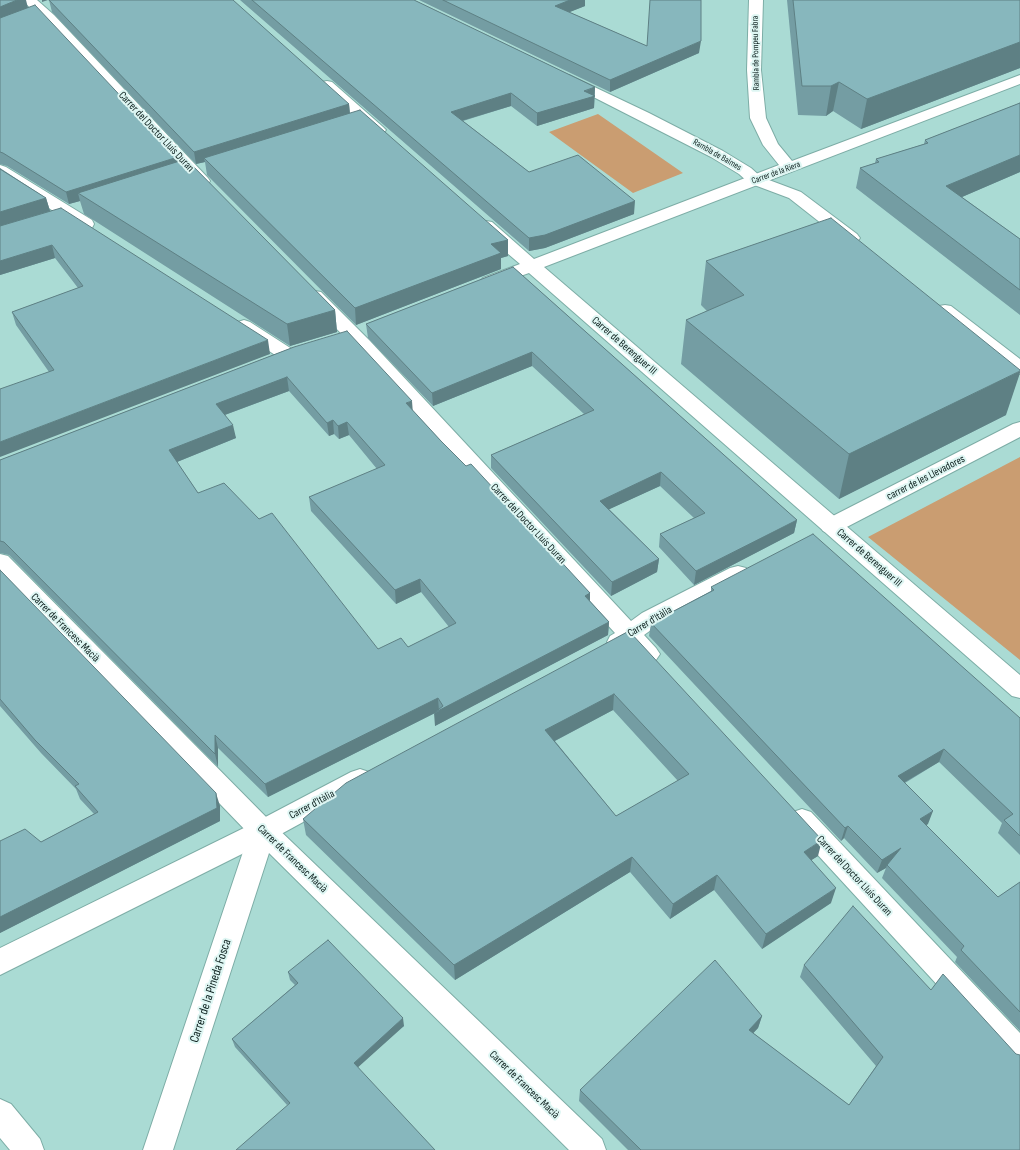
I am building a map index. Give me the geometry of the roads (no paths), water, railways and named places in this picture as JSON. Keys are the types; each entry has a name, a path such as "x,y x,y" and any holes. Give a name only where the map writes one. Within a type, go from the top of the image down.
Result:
{"street":[{"name":"Rambla de Pompeu Fabra","path":"756,0 754,70 758,118 771,145 790,168"},
{"name":"Carrer del Doctor Lluís Duran","path":"38,7 217,197"},
{"path":"312,72 391,142"},
{"name":"Rambla de Balmes","path":"558,74 644,116 710,151 745,171 755,180 795,196 860,245"},
{"name":"Carrer de la Riera","path":"471,289 1020,79"},
{"path":"346,124 365,118"},
{"path":"0,170 99,232"},
{"path":"46,220 86,207"},
{"name":"Carrer de Berenguer III","path":"473,215 1020,689"},
{"name":"Carrer del Doctor Lluís Duran","path":"299,280 362,331 660,667"},
{"path":"933,301 1020,368"},
{"path":"230,317 295,353 266,364"},
{"path":"331,342 362,331"},
{"name":"carrer de les Llevadores","path":"831,526 1020,429"},
{"path":"808,538 831,526"},
{"name":"Carrer de Francesc Macià","path":"0,562 263,831 591,1150"},
{"name":"Carrer d'Itàlia","path":"599,652 630,634 650,619 760,562"},
{"name":"Carrer d'Itàlia","path":"0,962 263,831 382,768"},
{"name":"Carrer del Doctor Lluís Duran","path":"789,805 1020,1054"},
{"name":"Carrer de la Pineda Fosca","path":"158,1150 263,831"},
{"path":"0,1114 28,1150"}]}
